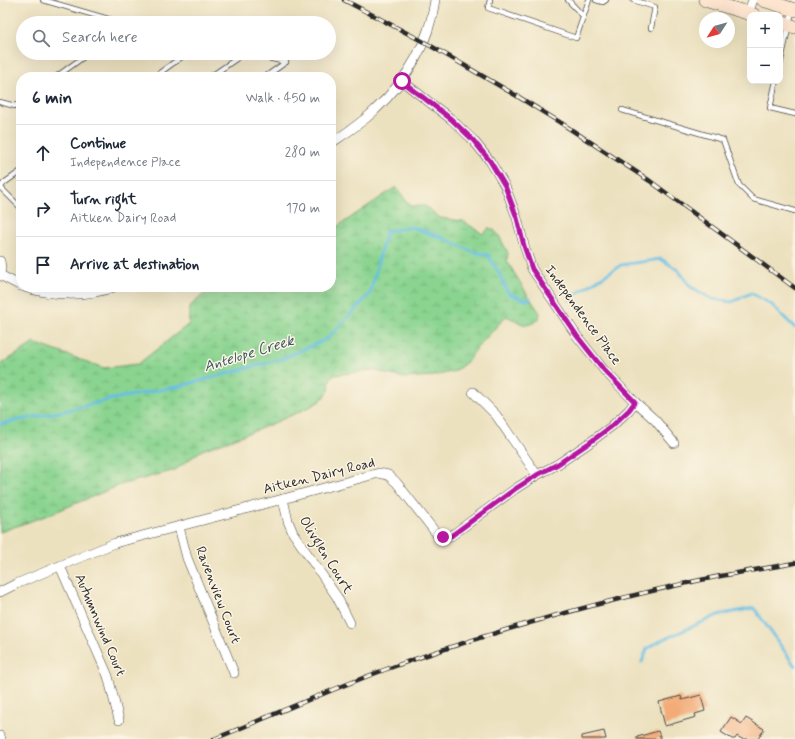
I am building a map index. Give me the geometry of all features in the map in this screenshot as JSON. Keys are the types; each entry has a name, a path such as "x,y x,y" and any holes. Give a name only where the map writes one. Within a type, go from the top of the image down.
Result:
{"main road":[{"path":"705,0 747,13"},
{"path":"763,0 793,9"}],"street":[{"path":"336,140 375,111 402,81 413,64 424,42 429,29 435,0"},
{"path":"751,12 753,0"},
{"name":"Independence Place","path":"402,81 451,119 473,140 490,161 505,186 517,218 532,269 581,341 604,370 655,420 674,443"},
{"path":"0,261 0,274 16,283"},
{"path":"46,292 59,294 90,292"},
{"path":"472,392 496,415 537,475"},
{"name":"Aitken Dairy Road","path":"0,592 115,543 379,473 388,475 396,482 436,533 443,537 451,536 515,489 558,464 612,426 629,410 635,402"},
{"name":"Olivglen Court","path":"283,499 284,509 293,534 337,597 350,623"},
{"name":"Ravenview Court","path":"179,527 187,558 234,673"},
{"name":"Autumnwind Court","path":"60,566 108,676 119,720"}],"lane":[{"path":"43,0 98,16"},
{"path":"490,0 488,8 576,38 589,0"},
{"path":"568,0 583,16"},
{"path":"596,0 603,2 606,0"},
{"path":"634,0 655,6 651,28"},
{"path":"783,52 788,25 793,9"},
{"path":"63,72 79,60"},
{"path":"161,72 177,60"},
{"path":"217,72 235,60"},
{"path":"272,72 286,62 277,60"},
{"path":"775,84 770,108 795,114"},
{"path":"0,102 16,105"},
{"path":"622,110 724,140 738,185 753,199 795,211"},
{"path":"16,175 0,187 16,203"}],"green space":[{"path":"396,187 410,206 425,206 440,218 463,221 483,234 489,228 494,230 498,234 508,253 507,261 540,313 539,319 530,324 523,324 506,316 475,350 468,361 455,371 434,376 404,378 372,370 334,375 330,379 329,391 320,401 308,408 260,429 202,450 175,470 120,485 48,515 0,532 0,365 34,343 104,368 138,364 189,324 189,307 206,292 336,292 336,228"}],"building":[{"path":"701,695 705,711 695,714 696,717 665,726 659,702 681,696 682,700"},
{"path":"731,717 742,724 746,718 764,729 758,739 742,739 737,736 735,739 732,739 721,732"},
{"path":"604,731 606,739 582,739 582,736"},
{"path":"658,731 661,739 637,739 637,737"}],"waterway":[{"name":"Antelope Creek","path":"0,424 108,400 181,386 281,359 327,339 370,294 386,231 412,227 443,238 474,252 488,255 498,271 508,293 526,300 530,298"},
{"name":"Antelope Creek","path":"570,300 579,292 621,265 661,259 678,270 691,287 712,299 732,302 751,293 772,305 795,328"},
{"path":"642,662 647,649 656,643 718,615 754,608 795,666"}],"railway":[{"path":"344,0 424,42 561,123 650,181 795,288"},
{"path":"214,739 320,695 422,656 538,620 617,599 708,578 795,563"}],"route":[{"path":"402,81 451,119 473,140 490,161 505,186 517,218 532,269 577,336 604,370 635,402 629,410 612,426 589,443 558,464 515,489 451,536 443,537"}]}
